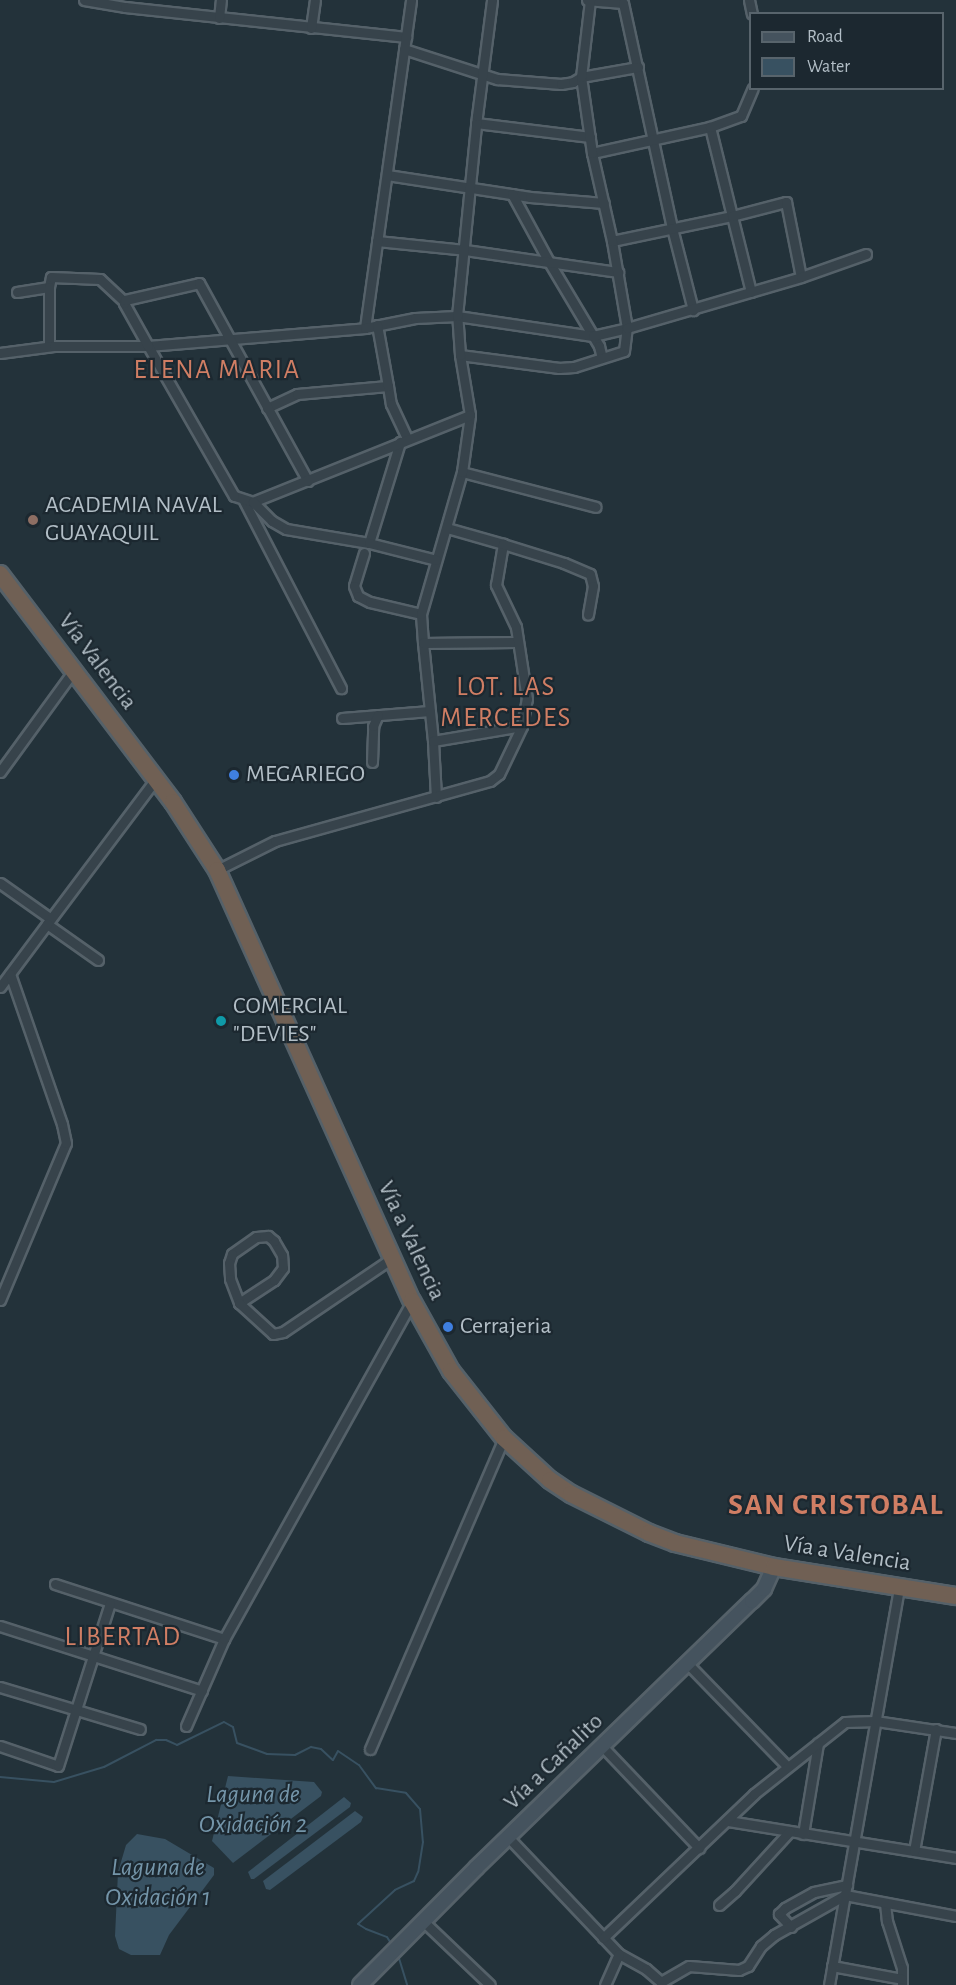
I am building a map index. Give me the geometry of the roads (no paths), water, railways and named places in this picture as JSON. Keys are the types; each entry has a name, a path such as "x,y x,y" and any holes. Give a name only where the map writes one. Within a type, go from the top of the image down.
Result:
{"highway":[{"name":"Vía Valencia","path":"0,574 156,779"},
{"name":"Vía a Valencia","path":"156,779 217,870 391,1259 412,1301 456,1379 504,1438 550,1480 572,1494 649,1533 675,1543 774,1567 956,1596"}],"main road":[{"name":"Vía a Cañalito","path":"360,1985 508,1837 764,1589 774,1567"}],"street":[{"path":"84,0 219,18 406,37"},
{"path":"219,18 220,0"},
{"path":"311,28 315,0"},
{"path":"365,327 411,0"},
{"path":"436,797 421,614 462,472 470,416 460,355 457,316 476,123 492,0"},
{"path":"460,355 567,368 624,351 627,328 612,241 592,153 580,77 589,0 623,3 672,228 693,310"},
{"path":"405,49 482,72 497,79 561,84 573,82 580,77 638,67"},
{"path":"592,153 710,127 741,116 752,90"},
{"path":"476,123 590,137"},
{"path":"710,127 751,292"},
{"path":"387,175 512,194 604,203"},
{"path":"512,194 599,346 602,358"},
{"path":"612,241 732,216 786,202 801,277"},
{"path":"377,241 465,250 618,272"},
{"path":"0,353 49,346 148,346 228,337 365,327 415,318 457,316 592,336 693,310 801,277 866,254"},
{"path":"49,346 51,277 100,279 124,301 234,496 248,502 272,522 286,529"},
{"path":"124,301 197,282 308,481"},
{"path":"17,292 49,287"},
{"path":"369,543 404,441 391,404 377,325"},
{"path":"267,408 297,394 388,386"},
{"path":"248,502 308,481 470,416"},
{"path":"462,472 596,507"},
{"path":"248,502 254,522 341,688"},
{"path":"254,522 369,543 436,560"},
{"path":"447,528 587,572 594,586 588,615"},
{"path":"217,870 275,841 495,779 522,726 526,691 516,642 516,627 496,585 503,544"},
{"path":"364,553 354,586 358,596 370,602 421,614"},
{"path":"423,643 516,642"},
{"path":"0,772 74,670"},
{"path":"342,718 430,711"},
{"path":"372,762 373,726 378,716"},
{"path":"433,741 522,726"},
{"path":"0,1300 66,1143 62,1124 3,980 156,779"},
{"path":"0,884 98,960"},
{"path":"239,1303 281,1274 282,1255 274,1241 268,1236 256,1237 238,1247 232,1254 228,1272 239,1303 273,1334 283,1332 391,1259"},
{"path":"186,1726 224,1639 412,1301"},
{"path":"370,1749 504,1438"},
{"path":"55,1584 224,1639"},
{"path":"829,1985 899,1588"},
{"path":"0,1746 58,1766 78,1712 110,1603"},
{"path":"0,1626 201,1691"},
{"path":"688,1664 787,1766"},
{"path":"0,1687 140,1729"},
{"path":"603,1938 787,1766 845,1722 876,1721 956,1733"},
{"path":"914,1851 936,1730"},
{"path":"803,1834 818,1743"},
{"path":"602,1746 699,1848"},
{"path":"728,1821 956,1858"},
{"path":"718,1905 735,1891 790,1832"},
{"path":"508,1837 619,1954 646,1969 661,1984 689,1966 739,1970 748,1966 761,1946 774,1935 791,1927 846,1890"},
{"path":"791,1927 779,1914 785,1908 814,1892 846,1890 885,1903 956,1916"},
{"path":"832,1966 902,1982 885,1903"},
{"path":"424,1922 490,1985"},
{"path":"605,1985 619,1954"}],"water":[{"name":"Laguna de Oxidación 2","path":"228,1776 314,1782 322,1792 321,1796 233,1863 212,1841"},
{"path":"344,1797 351,1803 350,1807 251,1879 248,1872"},
{"path":"355,1811 363,1817 361,1822 270,1890 266,1889 263,1881"},
{"name":"Laguna de Oxidación 1","path":"137,1834 165,1839 214,1868 214,1875 169,1935 160,1955 131,1955 119,1949 115,1936 118,1872 126,1845"}],"waterway":[{"path":"0,1777 54,1782 104,1767 156,1740 166,1740 177,1745 224,1722 233,1727 237,1743 267,1754 295,1755 311,1747 321,1749 333,1760 338,1751 359,1765 376,1788 406,1793 420,1809 423,1842 418,1872 414,1881 395,1890 358,1924 387,1937 392,1945"},
{"path":"398,1955 407,1985"}],"place":[{"name":"ACADEMIA NAVAL GUAYAQUIL","path":"33,520"},
{"name":"MEGARIEGO","path":"234,775"},
{"name":"COMERCIAL \"DEVIES\"","path":"221,1021"},
{"name":"Cerrajeria","path":"448,1327"}],"district":[{"name":"ELENA MARIA","path":"217,370"},
{"name":"LOT. LAS MERCEDES","path":"506,702"},
{"name":"SAN CRISTOBAL","path":"836,1505"},
{"name":"LIBERTAD","path":"123,1637"}]}
